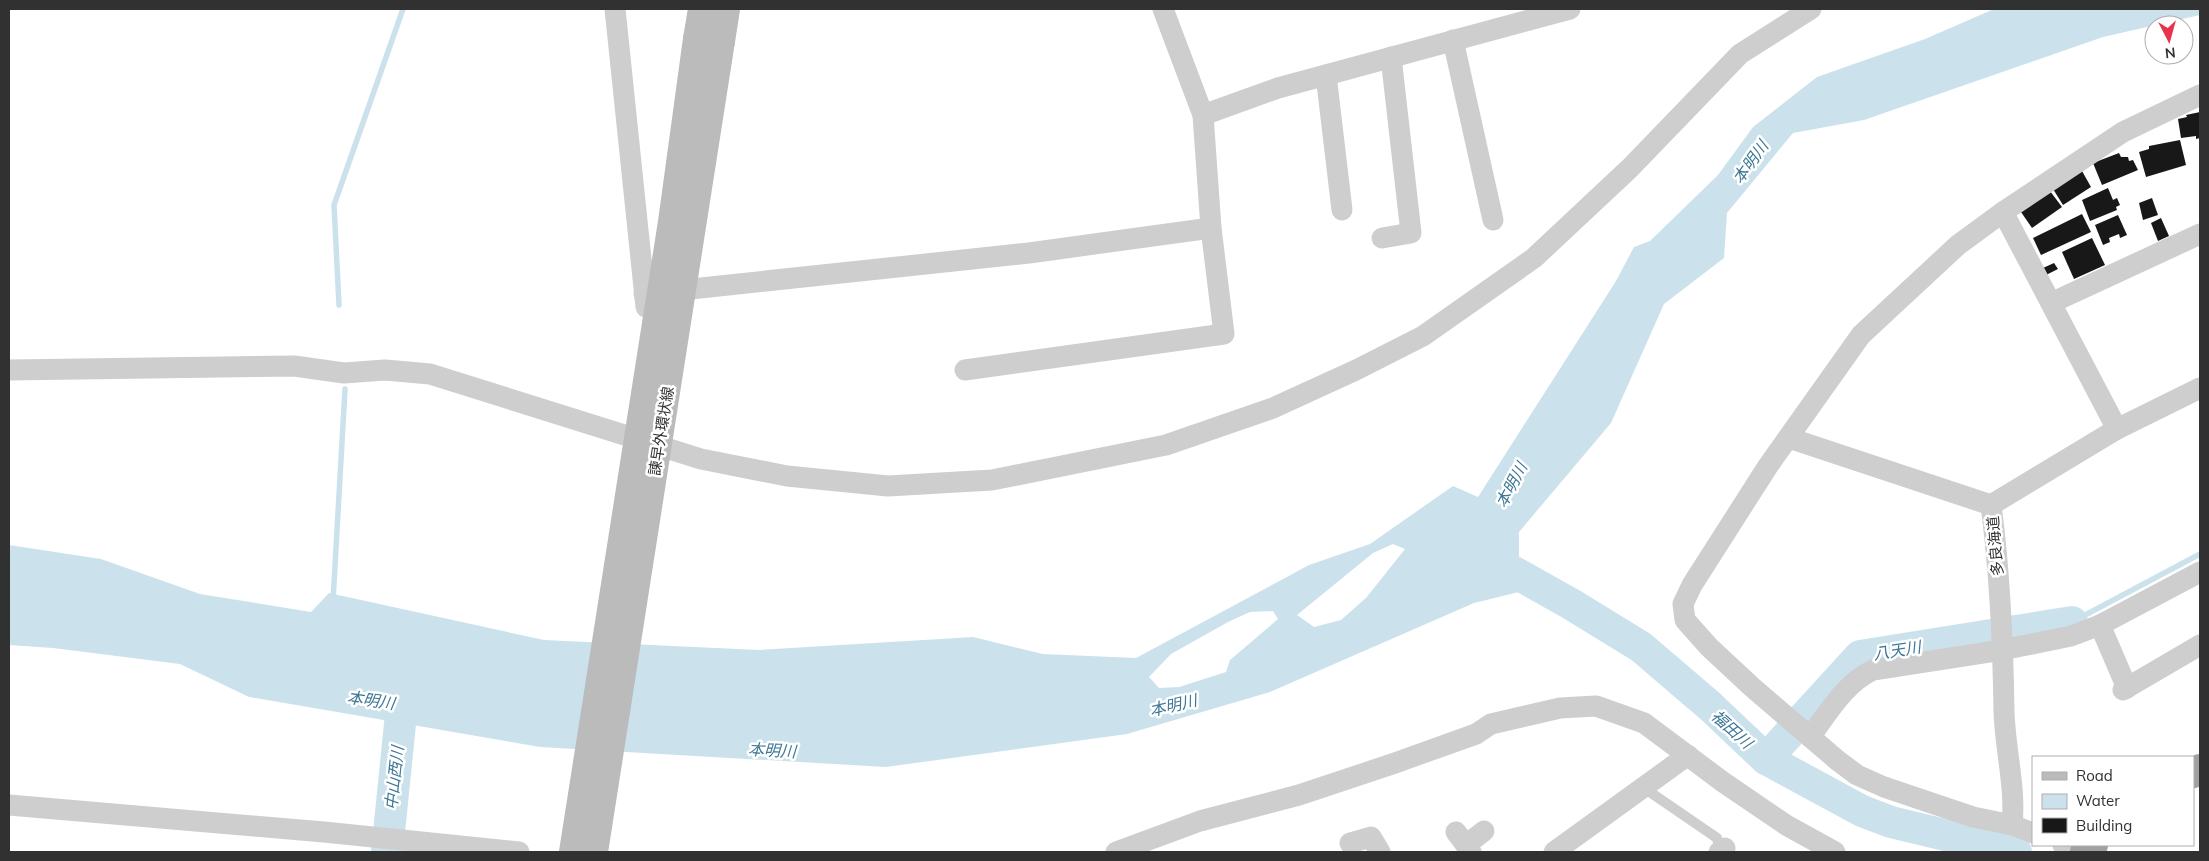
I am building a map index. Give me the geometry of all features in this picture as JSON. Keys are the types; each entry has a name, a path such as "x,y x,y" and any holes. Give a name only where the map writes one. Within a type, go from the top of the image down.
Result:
{"main road":[{"name":"諫早外環状線","path":"594,852 709,40 702,9"},
{"name":"諫早外環状線","path":"573,852 672,222 709,40 726,9"}],"street":[{"path":"615,9 651,364"},
{"path":"965,370 1224,334 1211,228 1203,115 1163,9"},
{"path":"1203,115 1278,88 1453,40 1509,17 1570,9"},
{"path":"9,370 294,366 344,373 385,370 430,374 701,459 787,476 888,486 992,480 1099,459 1166,445 1273,408 1356,370 1423,336 1534,258 1630,168 1740,54 1811,9"},
{"path":"1453,40 1493,220"},
{"path":"1382,238 1411,233 1391,57"},
{"path":"1326,75 1342,210"},
{"path":"2032,833 2012,825 1973,817 1884,787 1857,775 1810,737 1709,647 1685,620 1683,604 1692,585 1731,524 1861,334 1958,245 2003,212 2123,132 2200,95"},
{"path":"2003,212 2117,429"},
{"path":"644,294 1029,253 1211,228"},
{"path":"2051,303 2200,234"},
{"name":"多良海道","path":"2012,825 2014,805 2004,712 2005,680 1996,546 1991,505 2117,429 2200,388"},
{"path":"1789,438 1991,505"},
{"path":"1810,737 1843,694 1862,675 1873,670 2002,650 2071,636 2100,625 2200,572"},
{"path":"2100,625 2125,689 2200,645"},
{"path":"1116,852 1200,821 1299,795 1395,763 1476,734 1491,724 1560,708 1596,706 1644,723 1723,782 1786,825 1835,852"},
{"path":"1554,852 1688,755"},
{"path":"9,806 324,832 468,849 519,852"},
{"path":"1464,843 1484,831"},
{"path":"1350,843 1371,837 1380,852"},
{"path":"2066,846 2083,852"}],"lane":[{"path":"1644,788 1717,838 1721,850"}],"water":[{"name":"本明川","path":"1994,9 2200,9 2200,15 2194,16 2144,15 2144,28 2103,37 1864,120 1793,133 1727,213 1724,258 1664,304 1611,423 1519,532 1519,592 1474,603 1270,692 1127,734 886,767 540,747 249,697 180,664 53,648 9,645 9,545 101,559 200,594 311,612 329,593 544,640 759,650 973,637 1043,654 1136,658 1309,565 1370,544 1453,486 1478,497 1616,281 1634,247 1650,241 1718,175 1753,127 1817,77 1925,39","holes":["1393,544 1405,549 1366,598 1341,620 1314,627 1297,615 1373,553","1273,611 1278,619 1230,660 1226,672 1179,687 1159,688 1149,677 1171,654 1250,612"]}],"building":[{"path":"2200,112 2200,138 2196,139 2196,136 2181,138 2178,119"},
{"path":"2180,140 2186,165 2146,177 2139,152 2149,149 2149,146"},
{"path":"2119,153 2121,157 2128,157 2129,161 2133,160 2138,170 2102,185 2093,163"},
{"path":"2082,171 2091,187 2063,205 2053,189"},
{"path":"2108,188 2113,200 2117,198 2120,205 2116,207 2117,210 2090,221 2082,200"},
{"path":"2050,191 2062,207 2032,228 2021,212"},
{"path":"2152,198 2158,215 2143,220 2139,203"},
{"path":"2082,214 2091,232 2041,255 2033,238"},
{"path":"2118,215 2127,235 2120,238 2119,234 2109,238 2110,242 2103,245 2095,225"},
{"path":"2161,218 2169,236 2158,241 2151,223"},
{"path":"2092,238 2105,265 2074,279 2062,252"},
{"path":"2054,263 2058,269 2046,275 2043,268"}],"waterway":[{"path":"339,305 334,205 403,9"},
{"path":"333,601 345,389"},
{"name":"福田川","path":"1480,553 1571,604 1641,647 1710,706 1766,759 1862,811 1891,822 2016,852"},
{"path":"2072,622 2200,554"},
{"name":"八天川","path":"1766,759 1860,656 2072,622"},
{"name":"中山西川","path":"387,852 402,704"}]}
